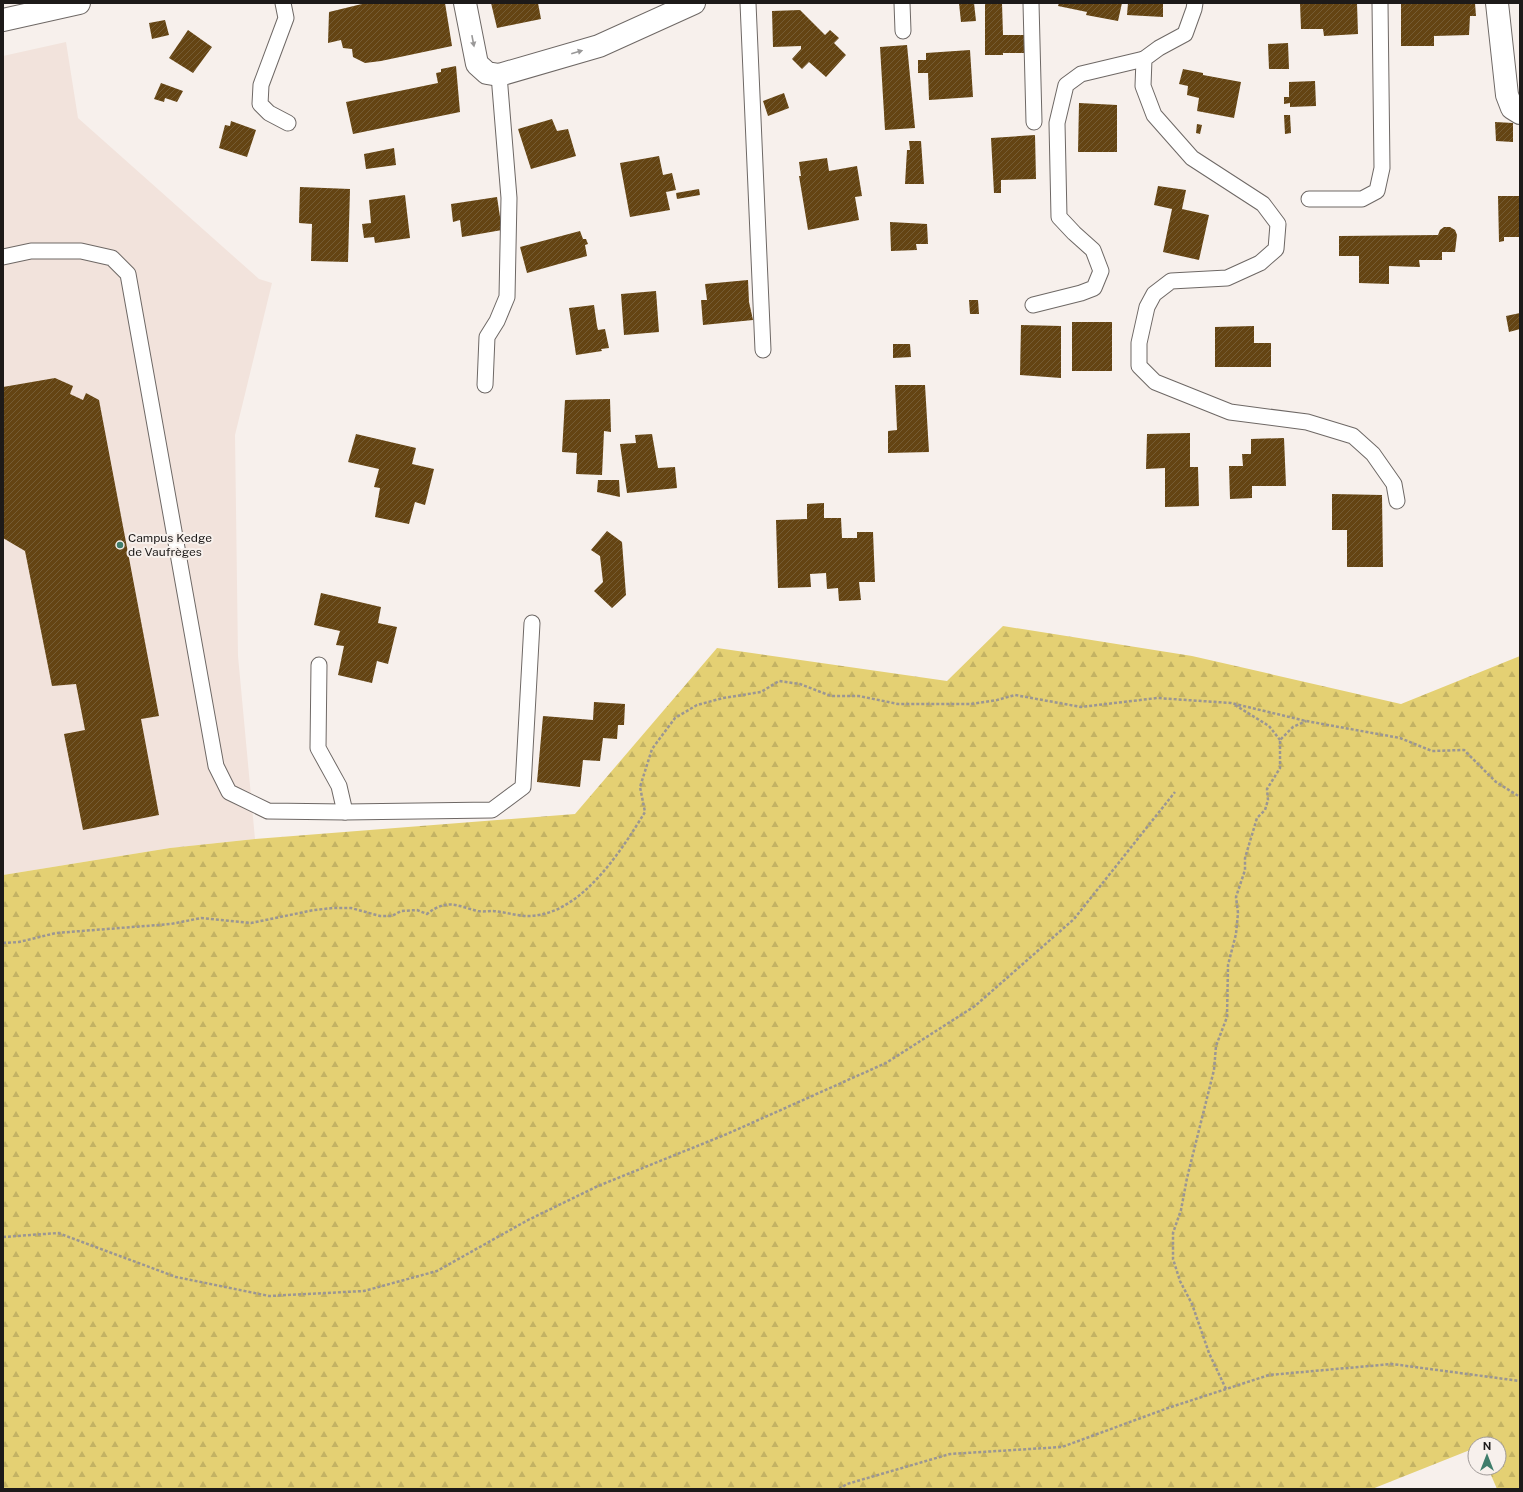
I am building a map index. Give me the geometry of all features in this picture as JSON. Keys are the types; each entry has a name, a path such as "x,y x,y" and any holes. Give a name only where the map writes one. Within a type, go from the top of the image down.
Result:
{"street":[{"path":"3,20 79,3"},
{"path":"465,3 477,64 487,74 499,75 599,46 669,16 694,3"},
{"path":"1497,3 1507,95 1512,108 1520,113"}],"lane":[{"path":"283,3 286,18 261,85 260,104 269,113 288,123"},
{"path":"748,3 763,350"},
{"path":"902,3 903,31"},
{"path":"1031,3 1034,122"},
{"path":"1033,305 1081,293 1094,288 1102,271 1093,250 1074,234 1059,217 1057,123 1066,85 1081,74 1144,60 1159,48 1184,34 1195,3"},
{"path":"1309,199 1362,199 1377,191 1382,168 1380,3"},
{"path":"1144,60 1143,86 1154,115 1192,158 1263,204 1278,224 1276,249 1260,263 1227,278 1171,281 1154,294 1147,307 1139,343 1139,366 1155,382 1230,412 1307,422 1353,436 1373,454 1394,484 1397,501"},
{"path":"484,385 487,337 497,321 507,297 509,198 499,75"},
{"path":"3,257 31,251 81,251 112,258 128,274 216,766 229,792 268,811 345,812 492,810 523,787 532,623"},
{"path":"320,665 318,748 339,786 345,812"}],"path":[{"path":"3,943 19,942 56,933 171,924 202,918 251,923 314,910 333,908 351,908 380,916 392,916 402,911 417,910 427,914 435,907 447,904 462,906 479,911 494,911 530,916 560,909 596,880 616,857 645,812 640,787 652,749 675,718 696,705 723,698 761,692 779,681 800,684 831,696 859,696 898,704 971,704 997,700 1015,695 1081,707 1157,698 1231,703 1306,721 1400,738 1432,751 1464,750 1496,782 1520,797"},
{"path":"1226,1389 1209,1352 1192,1304 1180,1282 1173,1259 1173,1233 1181,1210 1187,1178 1214,1070 1216,1046 1227,1017 1228,965 1236,934 1238,913 1236,897 1245,870 1245,858 1257,818 1265,810 1268,800 1267,789 1280,768 1280,740 1269,726 1231,703"},
{"path":"1280,740 1293,726 1306,721"},
{"path":"3,1237 58,1233 176,1277 269,1296 364,1291 437,1271 528,1220 598,1186 727,1134 886,1063 968,1010 1074,919 1175,792"},
{"path":"840,1489 847,1484 950,1454 1062,1447 1168,1408 1269,1375 1392,1364 1520,1380"}],"shaded area":[{"name":"Campus Kedge de Vaufrèges","path":"66,42 78,118 259,279 272,283 235,435 238,656 255,839 170,848 3,875 3,56"}],"green space":[{"path":"1003,626 1192,656 1401,704 1520,656 1520,1489 1497,1489 1491,1476 1507,1476 1507,1436 1467,1436 1467,1451 1372,1489 3,1489 3,875 170,848 255,839 575,814 717,648 947,681"}],"building":[{"path":"366,3 445,3 452,46 365,63 353,57 352,49 343,48 341,40 328,43 329,12"},
{"path":"491,3 538,3 541,19 497,28"},
{"path":"959,3 974,3 976,21 961,22"},
{"path":"985,3 1002,3 1003,35 1028,35 1029,53 985,55"},
{"path":"1059,3 1122,3 1118,21 1086,15 1087,12 1058,6"},
{"path":"1128,3 1163,3 1163,17 1127,15"},
{"path":"1300,3 1357,3 1358,34 1324,36 1323,29 1301,29"},
{"path":"1401,3 1475,3 1476,16 1470,16 1469,35 1434,36 1434,46 1401,46"},
{"path":"800,10 825,35 830,30 839,38 834,43 846,55 826,77 809,62 802,69 792,59 801,49 801,46 773,47 772,11"},
{"path":"165,20 169,35 152,39 149,23"},
{"path":"188,30 212,47 193,73 169,58"},
{"path":"1288,43 1289,69 1269,69 1268,44"},
{"path":"907,45 915,128 885,130 880,47"},
{"path":"970,50 973,97 929,100 928,73 918,73 918,60 926,60 926,53"},
{"path":"456,66 460,112 353,134 346,102 438,83 436,73 441,72 441,69"},
{"path":"1183,69 1203,73 1203,75 1241,82 1234,118 1197,111 1199,98 1187,95 1188,86 1179,84"},
{"path":"1315,81 1316,106 1290,107 1290,103 1284,104 1284,97 1289,97 1289,82"},
{"path":"161,83 183,91 177,102 165,98 164,102 154,99"},
{"path":"784,93 789,108 768,116 763,101"},
{"path":"1079,103 1117,105 1117,152 1078,152"},
{"path":"1284,115 1290,115 1291,133 1285,134"},
{"path":"552,119 557,131 568,129 576,156 531,169 518,129"},
{"path":"231,121 256,130 247,157 219,148 225,125 230,126"},
{"path":"1495,122 1513,123 1513,142 1496,141"},
{"path":"1197,124 1202,125 1200,134 1196,133"},
{"path":"1035,135 1036,179 1001,180 1001,193 994,193 991,138"},
{"path":"909,141 921,141 924,184 905,184 907,150 910,150"},
{"path":"394,148 396,165 366,169 364,154"},
{"path":"659,156 663,175 672,173 676,190 666,192 670,210 630,217 620,163"},
{"path":"827,158 829,171 857,166 862,196 855,197 859,220 808,230 799,176 801,176 799,162"},
{"path":"1158,186 1186,190 1182,209 1209,215 1199,260 1163,252 1172,209 1154,205"},
{"path":"300,187 350,189 348,262 311,261 312,224 299,223"},
{"path":"699,189 700,195 677,199 676,193"},
{"path":"405,195 410,238 375,243 374,237 364,238 362,224 371,223 369,200"},
{"path":"1498,196 1520,196 1520,237 1504,237 1504,241 1499,242"},
{"path":"497,197 502,230 462,237 460,220 453,222 451,204"},
{"path":"890,222 927,224 928,244 916,244 917,250 891,251"},
{"path":"1444,227 1450,227 1455,230 1457,235 1455,252 1442,252 1442,260 1419,260 1420,267 1389,266 1389,284 1359,283 1359,256 1339,256 1339,236 1438,235 1440,230"},
{"path":"580,231 583,239 586,239 588,244 585,245 587,256 527,273 520,247"},
{"path":"748,280 749,302 753,320 703,325 701,300 707,300 705,284"},
{"path":"656,291 659,332 624,335 621,294"},
{"path":"969,300 978,300 979,314 970,314"},
{"path":"594,305 598,330 605,329 609,348 601,349 602,351 576,355 569,308"},
{"path":"1520,313 1520,329 1509,332 1506,316"},
{"path":"1072,322 1112,322 1112,371 1072,371"},
{"path":"1021,325 1061,326 1061,378 1020,375"},
{"path":"1254,326 1254,343 1271,343 1271,367 1215,367 1215,327"},
{"path":"893,344 910,344 911,357 893,358"},
{"path":"55,378 73,386 70,394 83,400 86,393 99,400 159,716 141,719 159,815 83,830 64,734 85,730 76,684 52,686 25,551 3,538 3,387"},
{"path":"895,385 925,385 929,452 888,453 888,431 897,430"},
{"path":"610,399 611,432 604,431 602,475 576,474 577,453 562,452 565,400"},
{"path":"1190,433 1190,467 1198,467 1199,506 1165,507 1165,468 1146,469 1147,434"},
{"path":"356,434 416,448 412,464 434,469 425,505 415,502 409,524 375,517 380,488 374,487 379,469 348,462"},
{"path":"652,434 658,468 675,467 677,488 627,493 620,444 636,443 635,435"},
{"path":"1284,438 1286,486 1252,486 1252,498 1230,499 1229,466 1243,466 1242,454 1251,454 1251,439"},
{"path":"598,480 619,480 620,497 597,492"},
{"path":"1332,494 1382,495 1383,567 1347,567 1347,530 1332,530"},
{"path":"824,503 824,518 841,518 842,538 857,538 857,532 873,532 875,582 859,582 861,600 839,601 838,588 827,589 826,573 810,574 811,587 778,588 776,520 807,519 807,504"},
{"path":"607,531 622,542 626,595 612,608 594,591 603,582 600,556 591,550"},
{"path":"321,593 381,607 378,623 397,627 388,664 377,661 372,683 338,675 344,646 336,645 340,631 314,625"},
{"path":"594,702 625,704 624,725 618,725 617,739 603,738 600,761 583,760 580,787 537,782 543,716 593,720"}],"place":[{"name":"Campus Kedge de Vaufrèges","path":"120,545"}]}
